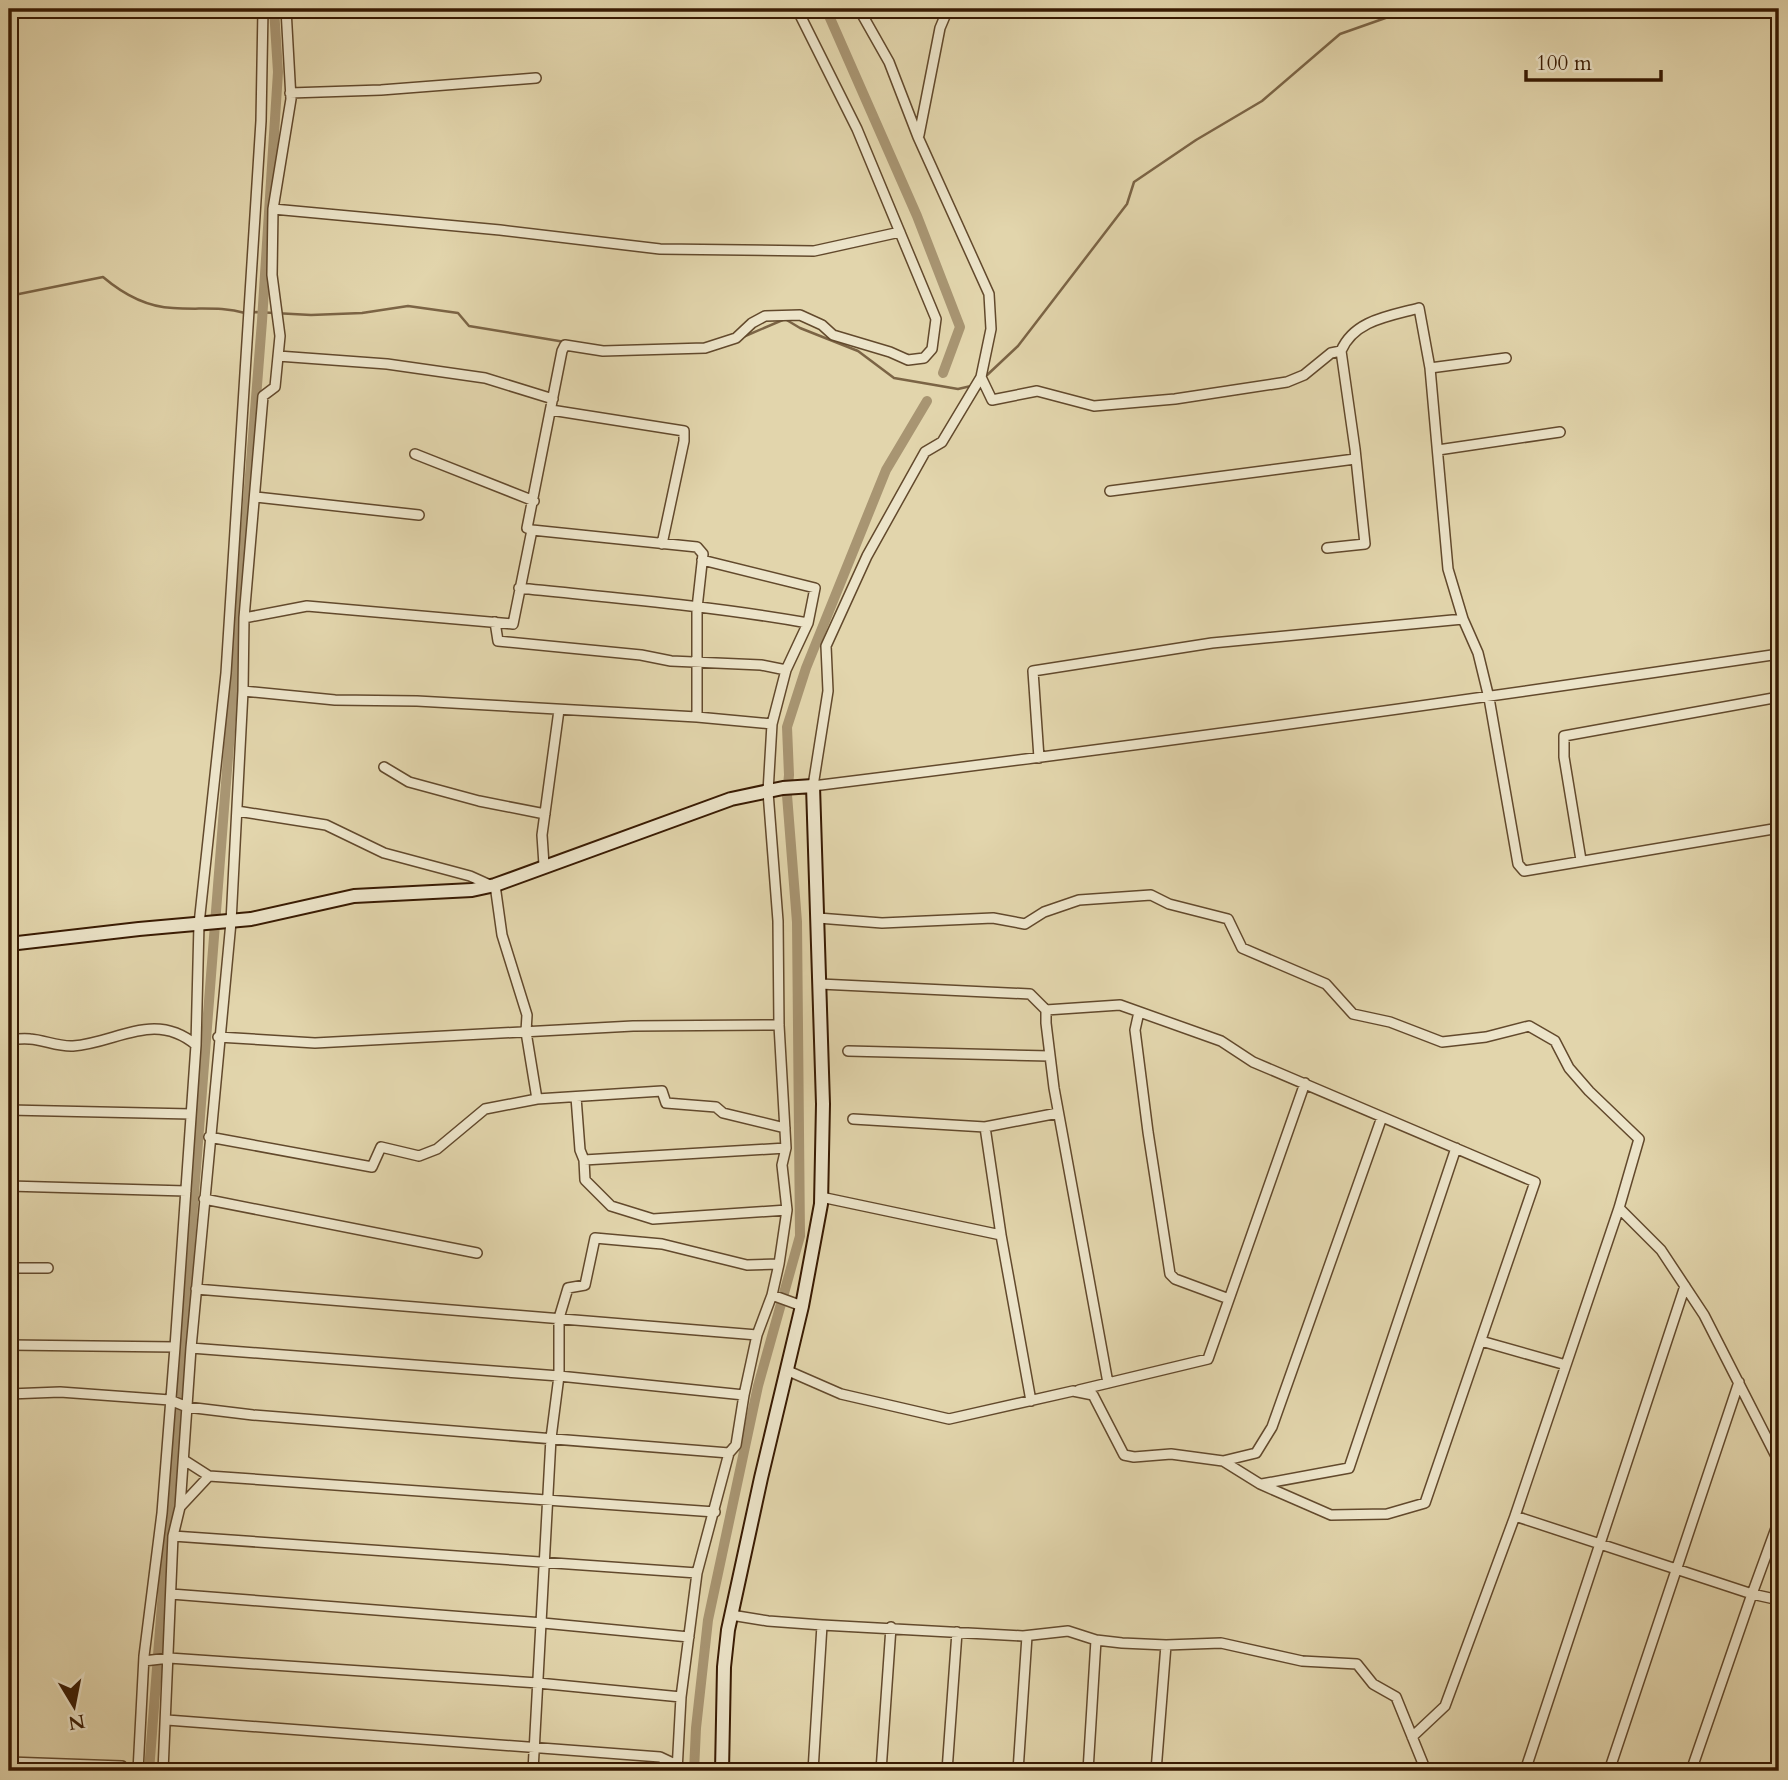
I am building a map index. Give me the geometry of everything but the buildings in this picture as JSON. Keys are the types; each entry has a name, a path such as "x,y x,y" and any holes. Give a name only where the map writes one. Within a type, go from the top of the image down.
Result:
{"street":[{"path":"138,1771 144,1661 162,1513 204,923 226,673 261,121 263,9"},
{"path":"163,1771 173,1536 180,1507 237,811 244,618 263,396 275,387 280,336 272,275 273,209 290,93 286,9"},
{"path":"697,718 698,608 703,555 697,548 527,528 565,345 603,351 705,348 736,338 752,323 765,316 800,315 822,325 833,335 908,360 924,358 932,349 936,319 857,129 797,9"},
{"path":"722,1771 724,1667 731,1615 802,1306 821,1197 823,1104 818,918 808,787 828,691 826,646 867,556 926,452 942,442 981,377 991,329 989,293 918,137 889,62 859,9"},
{"path":"918,137 940,28 948,9"},
{"path":"290,93 381,90 536,78"},
{"path":"273,209 500,230 660,249 814,251 900,232"},
{"path":"1327,548 1365,544 1341,351 1346,338 1373,320 1419,308 1430,368 1447,569 1463,619 1478,653 1489,698 1518,864 1524,870 1779,828"},
{"path":"981,377 992,400 1037,391 1094,405 1175,399 1287,382 1304,375 1331,353 1341,351"},
{"path":"278,356 387,364 485,377 553,399"},
{"path":"1430,368 1506,358"},
{"path":"551,410 684,431 662,544"},
{"path":"1438,450 1560,432"},
{"path":"415,454 534,501"},
{"path":"1110,491 1355,459"},
{"path":"256,497 419,515"},
{"path":"244,618 307,606 513,624 533,530"},
{"path":"167,1720 660,1757 677,1768 681,1697 697,1573 729,1453 736,1445 757,1335 772,1295 779,1265 787,1210 782,1165 786,1148 779,1025 778,921 768,792 772,724 786,670 808,623 815,588 702,560"},
{"path":"519,588 728,609 808,623"},
{"path":"1040,758 1033,671 1212,643 1463,619"},
{"path":"495,622 498,641 641,655 671,661 761,665 786,670"},
{"path":"9,944 229,922 354,896 472,890 493,885 731,799 783,788 1040,758 1489,698 1779,654"},
{"path":"243,691 335,700 417,701 772,724"},
{"path":"1580,860 1564,757 1564,736 1779,697"},
{"path":"544,865 542,835 559,709"},
{"path":"384,767 409,782 479,801 545,814"},
{"path":"237,811 326,825 384,853 470,876 493,885"},
{"path":"493,885 502,934 527,1016 526,1032 537,1099"},
{"path":"818,918 882,923 993,918 1025,924 1044,912 1079,900 1151,895 1169,904 1227,919 1242,948 1326,984 1353,1014 1390,1022 1442,1042 1486,1037 1529,1026 1555,1041 1576,1075 1639,1139 1619,1208 1515,1516 1445,1706 1412,1737"},
{"path":"820,984 1030,994 1046,1010 1058,1113 1108,1383"},
{"path":"1046,1010 1120,1005 1221,1041 1253,1062 1535,1182 1425,1503 1387,1514 1331,1515 1261,1484 1223,1461"},
{"path":"1139,1012 1135,1030 1170,1273 1175,1279 1229,1299"},
{"path":"218,1037 315,1043 633,1026 779,1025"},
{"path":"9,1040 29,1038 69,1047 90,1044 136,1030 153,1030 183,1034 196,1045"},
{"path":"848,1051 1050,1056"},
{"path":"786,1370 841,1394 949,1419 1208,1359 1305,1083"},
{"path":"209,1137 372,1167 381,1147 419,1156 437,1149 485,1109 537,1099 662,1091 666,1103 716,1107 723,1113 785,1128"},
{"path":"576,1097 585,1180 611,1206 653,1219 787,1210"},
{"path":"9,1110 191,1114"},
{"path":"853,1119 985,1126 1058,1113"},
{"path":"1073,1391 1093,1395 1124,1455 1134,1457 1171,1454 1223,1461 1256,1453 1272,1427 1382,1117"},
{"path":"985,1126 1001,1235 1031,1401"},
{"path":"584,1160 786,1148"},
{"path":"1261,1484 1349,1468 1456,1148"},
{"path":"9,1185 186,1191"},
{"path":"821,1197 1001,1235"},
{"path":"204,1199 415,1243 477,1253"},
{"path":"1619,1208 1661,1250 1704,1315 1779,1462"},
{"path":"533,1771 551,1438 559,1377 559,1318 568,1288 584,1285 595,1238 662,1244 747,1265 779,1265"},
{"path":"9,1268 48,1268"},
{"path":"1525,1771 1685,1286"},
{"path":"196,1289 757,1335"},
{"path":"772,1295 802,1306"},
{"path":"1480,1341 1566,1365"},
{"path":"9,1345 175,1347"},
{"path":"191,1348 559,1377 744,1395"},
{"path":"1609,1771 1739,1382"},
{"path":"9,1394 60,1392 170,1400 187,1407 253,1415 729,1453"},
{"path":"184,1460 209,1476 715,1511"},
{"path":"180,1507 209,1476"},
{"path":"1515,1516 1752,1594 1779,1600"},
{"path":"1691,1771 1779,1520"},
{"path":"173,1536 697,1573"},
{"path":"171,1594 690,1637"},
{"path":"731,1615 822,1625 1027,1636 1068,1632 1096,1640 1166,1645 1221,1643 1302,1661 1357,1664 1373,1685 1396,1697 1426,1771"},
{"path":"813,1771 822,1625"},
{"path":"881,1771 891,1627"},
{"path":"947,1771 957,1632"},
{"path":"1018,1771 1027,1636"},
{"path":"1088,1771 1096,1640"},
{"path":"1156,1771 1166,1645"},
{"path":"144,1661 169,1658 538,1684 681,1697"},
{"path":"9,1762 122,1766 124,1771"}],"waterway":[{"path":"149,1771 262,321 278,72 274,9"},
{"path":"826,9 917,216 960,327 943,373"},
{"path":"985,377 1018,346 1127,204 1134,182 1196,140 1262,101 1340,34 1411,9"},
{"path":"9,296 103,277 127,294 154,305 245,313"},
{"path":"252,313 362,313 408,306 458,313 469,326 565,342"},
{"path":"743,337 785,319 800,328 858,351 894,378 958,389 971,386"},
{"path":"694,1771 708,1620 758,1386 800,1236 797,922 787,795 787,727 806,668 886,470 927,401"}]}
